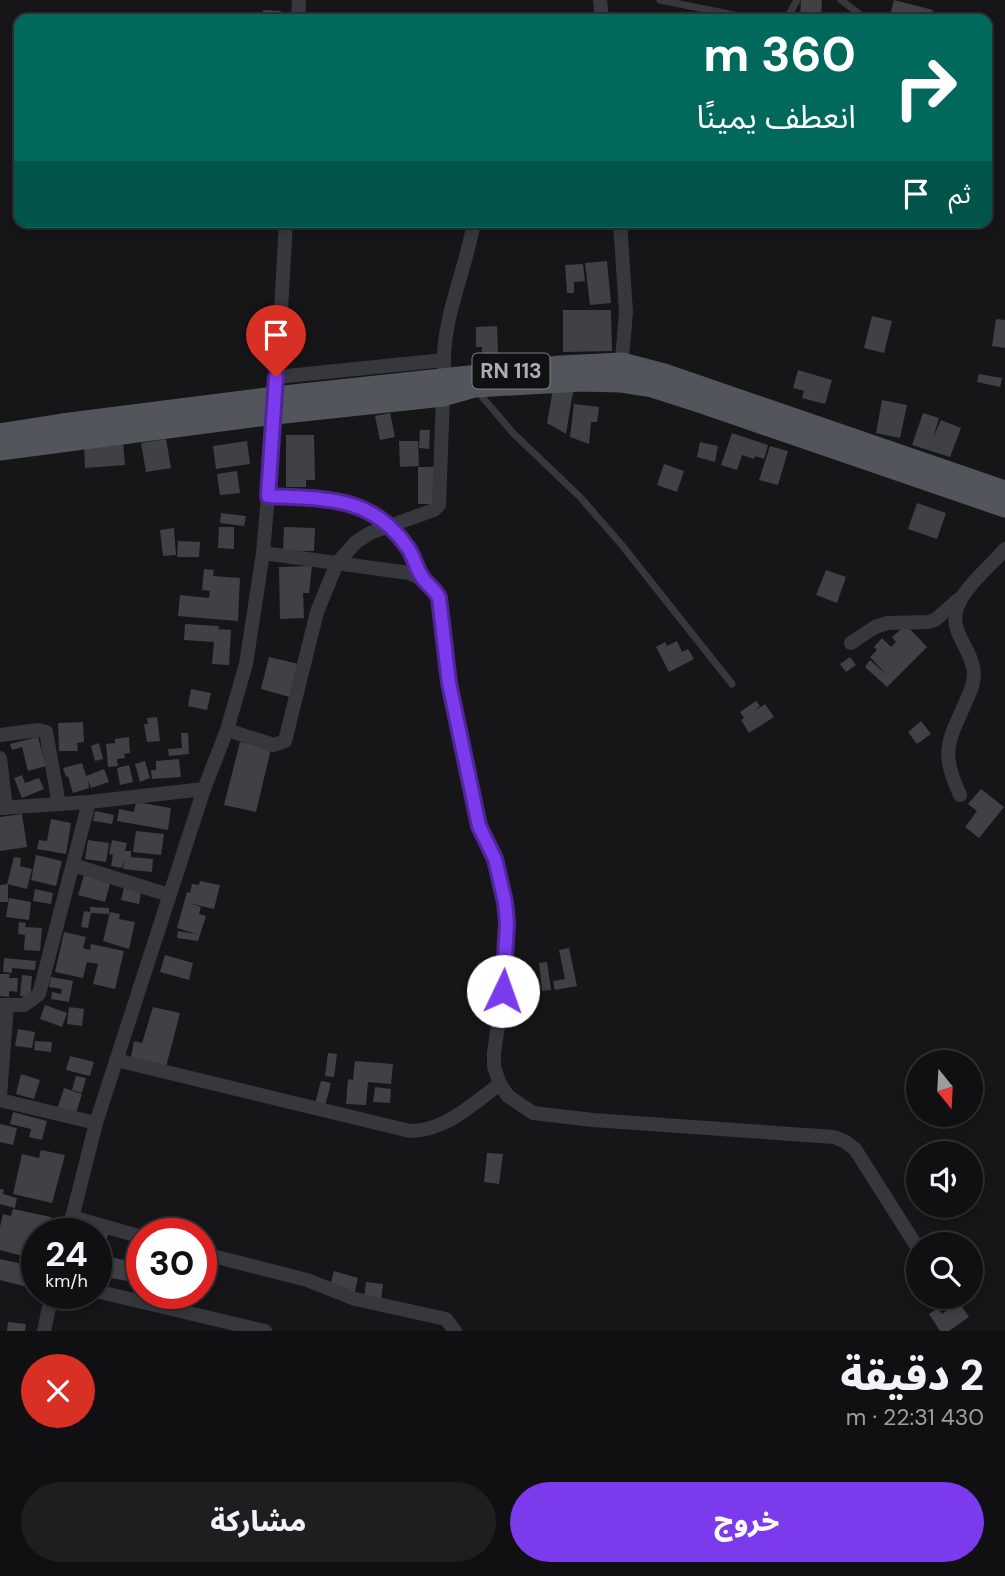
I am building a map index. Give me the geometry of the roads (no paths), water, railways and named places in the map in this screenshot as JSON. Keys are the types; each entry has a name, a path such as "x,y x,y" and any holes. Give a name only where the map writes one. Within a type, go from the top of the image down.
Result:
{"main road":[{"name":"RN 113","path":"1,440 62,424 276,396 560,366 664,374 1005,492"},
{"name":"RN 113","path":"444,378 475,387 581,381 620,372 652,387 1005,507"}],"street":[{"path":"126,1232 72,1217 96,1123 204,789 227,730 246,664 263,553 286,228"},
{"path":"227,730 274,745 285,741 317,612 337,563 355,542 434,510 439,505 444,378 455,296 472,228"},
{"path":"620,228 626,312 620,372"},
{"path":"268,496 329,500 377,515 410,551 423,579"},
{"path":"851,643 875,627 887,623 935,620 960,598 1005,549"},
{"path":"263,553 409,573 423,579 439,598 449,683 479,826 495,859 505,902 507,923 503,991 494,1053 500,1084 508,1096 533,1113 834,1137 844,1140 855,1149 867,1166 908,1232"},
{"path":"960,598 955,614 956,628 974,675 974,684 951,732 948,748 951,776 960,795"},
{"path":"0,735 38,730 46,732 59,804"},
{"path":"0,758 3,808 89,802 204,789"},
{"path":"89,802 39,994 24,1005 4,1005 0,1098 96,1123"},
{"path":"73,865 169,895"},
{"path":"116,1060 410,1131 439,1127 500,1084"},
{"path":"217,1257 307,1280 364,1302 446,1319 455,1331"},
{"path":"112,1295 265,1331"},
{"path":"44,1331 49,1309"}],"lane":[{"path":"660,0 729,14"},
{"path":"841,0 859,14"},
{"path":"475,387 514,434 580,498 621,544 732,684"}]}
